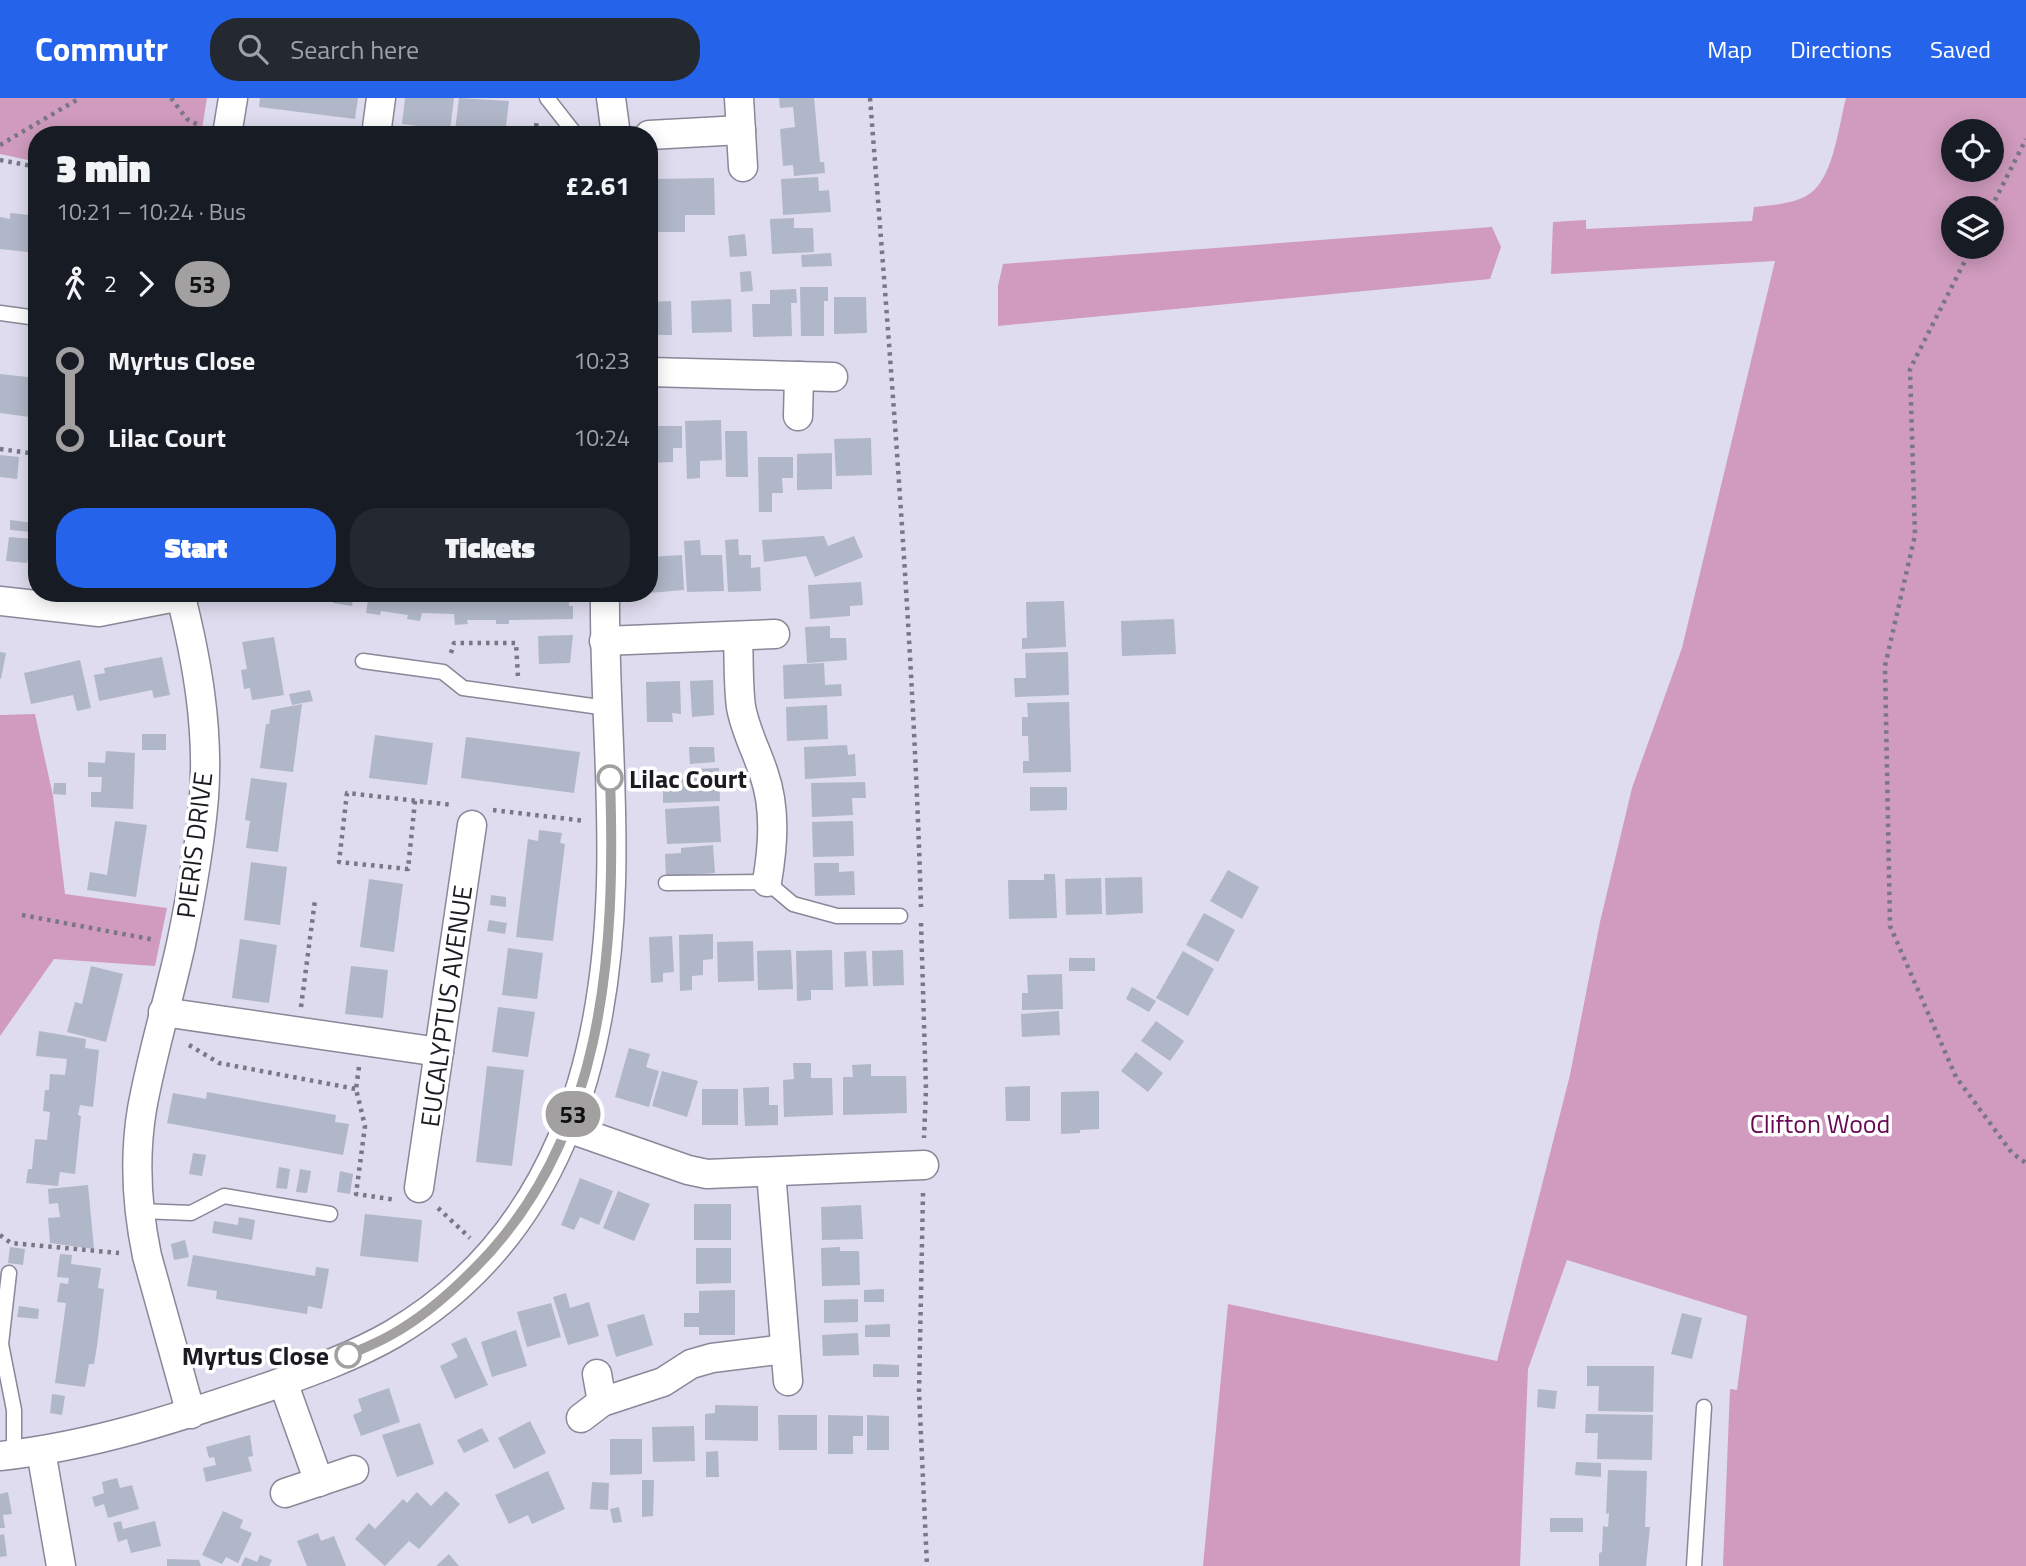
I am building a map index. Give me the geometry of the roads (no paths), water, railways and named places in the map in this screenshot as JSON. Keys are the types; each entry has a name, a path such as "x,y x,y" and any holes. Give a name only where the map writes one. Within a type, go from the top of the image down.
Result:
{"street":[{"path":"228,126 233,98"},
{"path":"377,126 381,98"},
{"path":"611,98 615,126"},
{"path":"739,98 743,167"},
{"path":"658,135 741,130"},
{"path":"658,372 833,377"},
{"path":"798,416 799,376"},
{"path":"0,600 99,612 147,602"},
{"name":"PIERIS DRIVE","path":"183,602 199,681 205,748 204,797 173,1014 142,1110 139,1152 140,1211 147,1256 191,1414"},
{"path":"61,1566 18,1453 117,1436 191,1414 284,1382 393,1334 444,1299 489,1255 521,1216 545,1177 568,1128 590,1062 609,935 612,824 604,642 605,602"},
{"path":"604,642 775,634"},
{"path":"738,636 741,707 765,776 772,807 772,848 767,882"},
{"name":"EUCALYPTUS AVENUE","path":"418,1196 472,825"},
{"path":"173,1014 439,1052"},
{"path":"568,1128 688,1170 726,1175 924,1165"},
{"path":"771,1172 788,1381"},
{"path":"594,1398 663,1382 691,1364 712,1358 785,1349"},
{"path":"284,1382 319,1482"},
{"path":"285,1493 354,1470"}],"lane":[{"path":"547,98 569,126"},
{"path":"0,313 28,317"},
{"path":"363,661 443,672 463,688 607,708"},
{"path":"666,883 767,882 793,904 837,916 900,916"},
{"path":"140,1211 191,1213 224,1196 330,1214"},
{"path":"9,1273 1,1344 14,1410 18,1453"},
{"path":"1693,1566 1704,1407"}],"place":[{"name":"Lilac Court","path":"610,778"},
{"name":"Myrtus Close","path":"348,1355"}],"park label":[{"name":"Clifton Wood","path":"1820,1123"}]}
